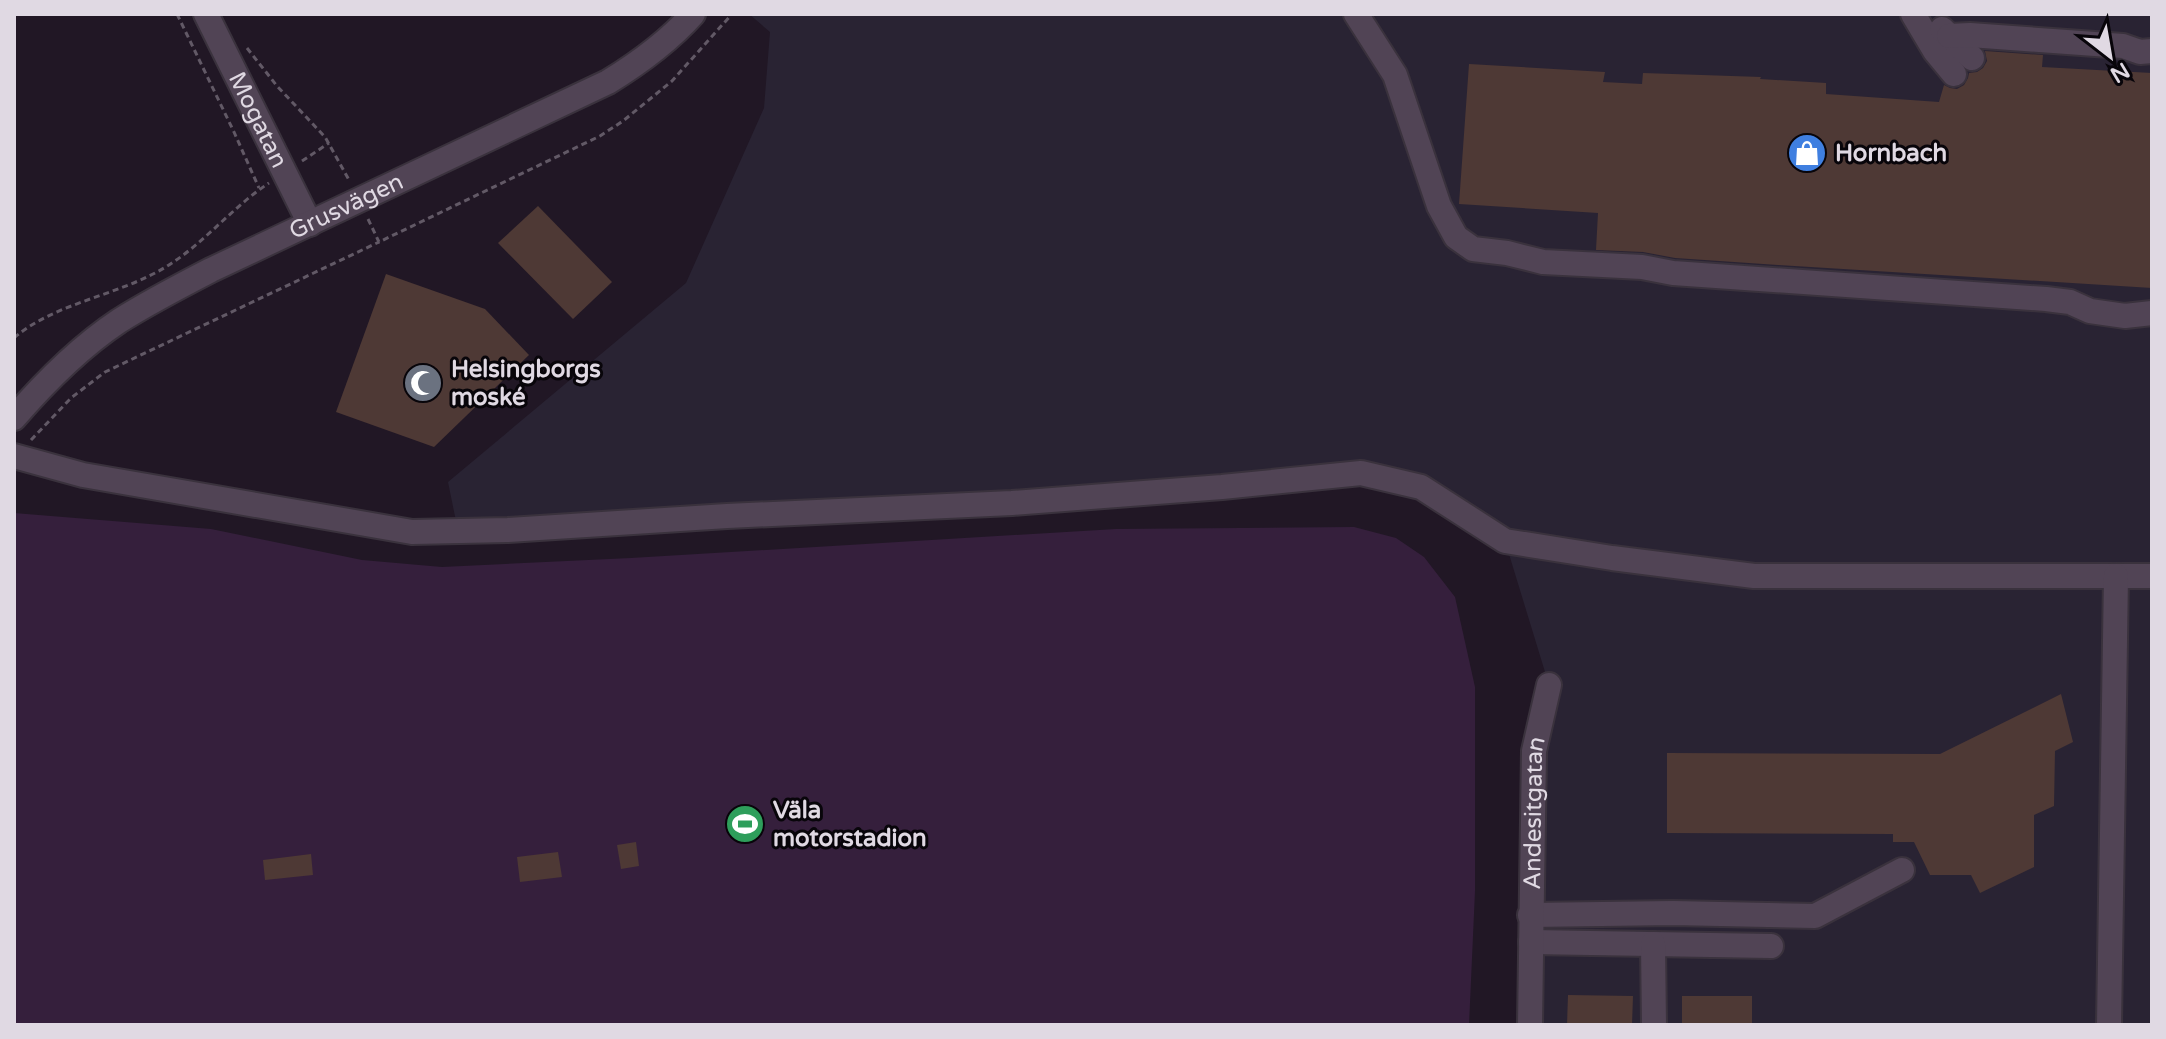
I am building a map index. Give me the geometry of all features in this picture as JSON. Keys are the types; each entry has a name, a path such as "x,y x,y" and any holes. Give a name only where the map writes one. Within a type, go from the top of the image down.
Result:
{"street":[{"name":"Mogatan","path":"206,14 310,224"},
{"name":"Grusvägen","path":"14,418 86,346 117,322 157,298 608,82 661,45 693,14"},
{"path":"1356,14 1395,75 1439,206 1456,237 1473,249 1543,262 2046,299 2070,302 2090,311 2125,316 2152,313"},
{"path":"1913,14 1935,51 1963,66 1949,36 1930,14"},
{"path":"1949,36 2123,46 2140,52 2152,51"},
{"path":"16,457 83,475 412,532 508,530 1012,503 1361,473 1421,487 1505,541 1612,558 1754,576 2152,576"},
{"path":"2109,1025 2116,576"},
{"name":"Andesitgatan","path":"1530,1025 1534,751 1549,685"},
{"path":"1530,915 1673,913 1815,916 1902,870"},
{"path":"1531,942 1771,946"},
{"path":"1653,944 1654,1025"}],"path":[{"path":"177,14 259,189"},
{"path":"14,338 46,317 127,287 163,269 194,247 259,189 329,143"},
{"path":"16,457 60,409 105,372 379,242"}],"shaded area":[{"path":"749,14 2152,14 2152,1025 1530,1025 1549,685 1505,541 1421,487 1361,473 458,531 448,482 686,283 764,108 770,32"},
{"name":"Väla motorstadion","path":"14,513 211,529 362,560 442,567 1116,529 1354,527 1396,538 1424,557 1455,597 1475,687 1475,891 1469,1025 14,1025"}],"building":[{"name":"Hornbach","path":"1985,51 2043,55 2042,67 2152,73 2152,288 1675,258 1643,252 1596,250 1598,213 1459,204 1469,64 1605,72 1603,82 1642,84 1643,73 1761,77 1826,83 1826,94 1939,102 1944,85 1957,89 1964,85 1969,73 1983,68 1987,61"},
{"path":"538,206 612,282 573,319 498,243"},
{"name":"Helsingborgs moské","path":"386,274 485,309 529,355 434,447 336,412"},
{"path":"2061,694 2073,742 2055,751 2054,806 2034,815 2034,867 1980,893 1971,875 1930,875 1914,842 1893,842 1893,834 1667,833 1667,753 1940,754"},
{"path":"636,842 639,866 621,869 617,845"},
{"path":"558,852 562,877 520,882 517,857"},
{"path":"311,854 313,875 265,880 263,860"},
{"path":"1568,995 1633,996 1632,1025 1567,1025"},
{"path":"1682,996 1752,996 1752,1025 1682,1025"}],"place":[{"name":"Hornbach","path":"1807,153"},
{"name":"Helsingborgs moské","path":"423,383"},
{"name":"Väla motorstadion","path":"745,824"}]}
